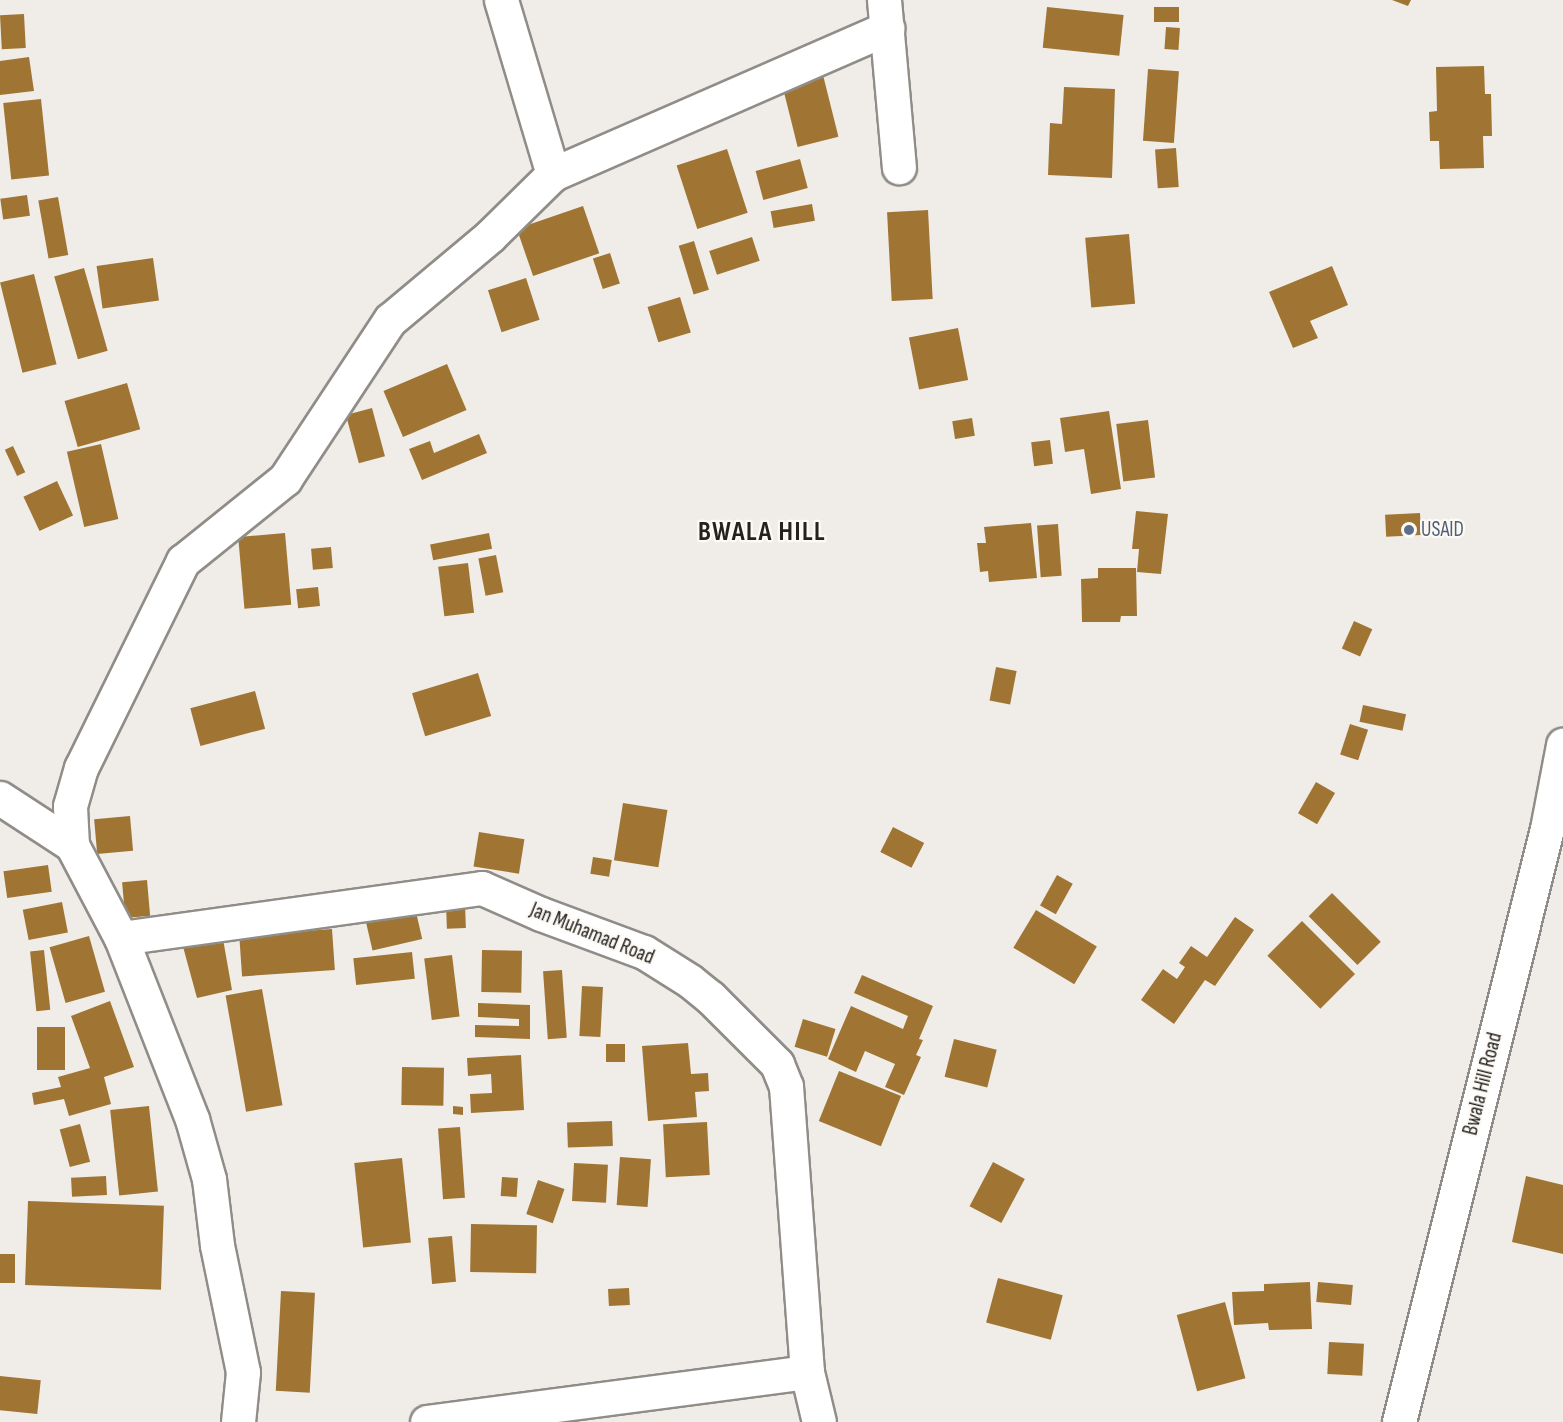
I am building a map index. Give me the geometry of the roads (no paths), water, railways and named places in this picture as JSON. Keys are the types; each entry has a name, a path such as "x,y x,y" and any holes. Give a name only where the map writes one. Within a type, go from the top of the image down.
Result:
{"street":[{"path":"501,0 553,174"},
{"path":"238,1422 243,1372 216,1245 209,1179 192,1119 121,938 72,845 70,806 78,786 81,768 183,561 285,479 390,320 490,236 553,174 886,14 899,167"},
{"name":"Bwala Hill Road","path":"1399,1422 1547,829 1563,745"},
{"path":"0,798 72,845"},
{"name":"Jan Muhamad Road","path":"121,938 482,888 541,914 644,952 710,998 777,1064 782,1075 786,1086 807,1372 819,1422"},
{"path":"427,1422 807,1372"}],"place":[{"name":"USAID","path":"1409,530"}],"district":[{"name":"BWALA HILL","path":"762,533"}]}
